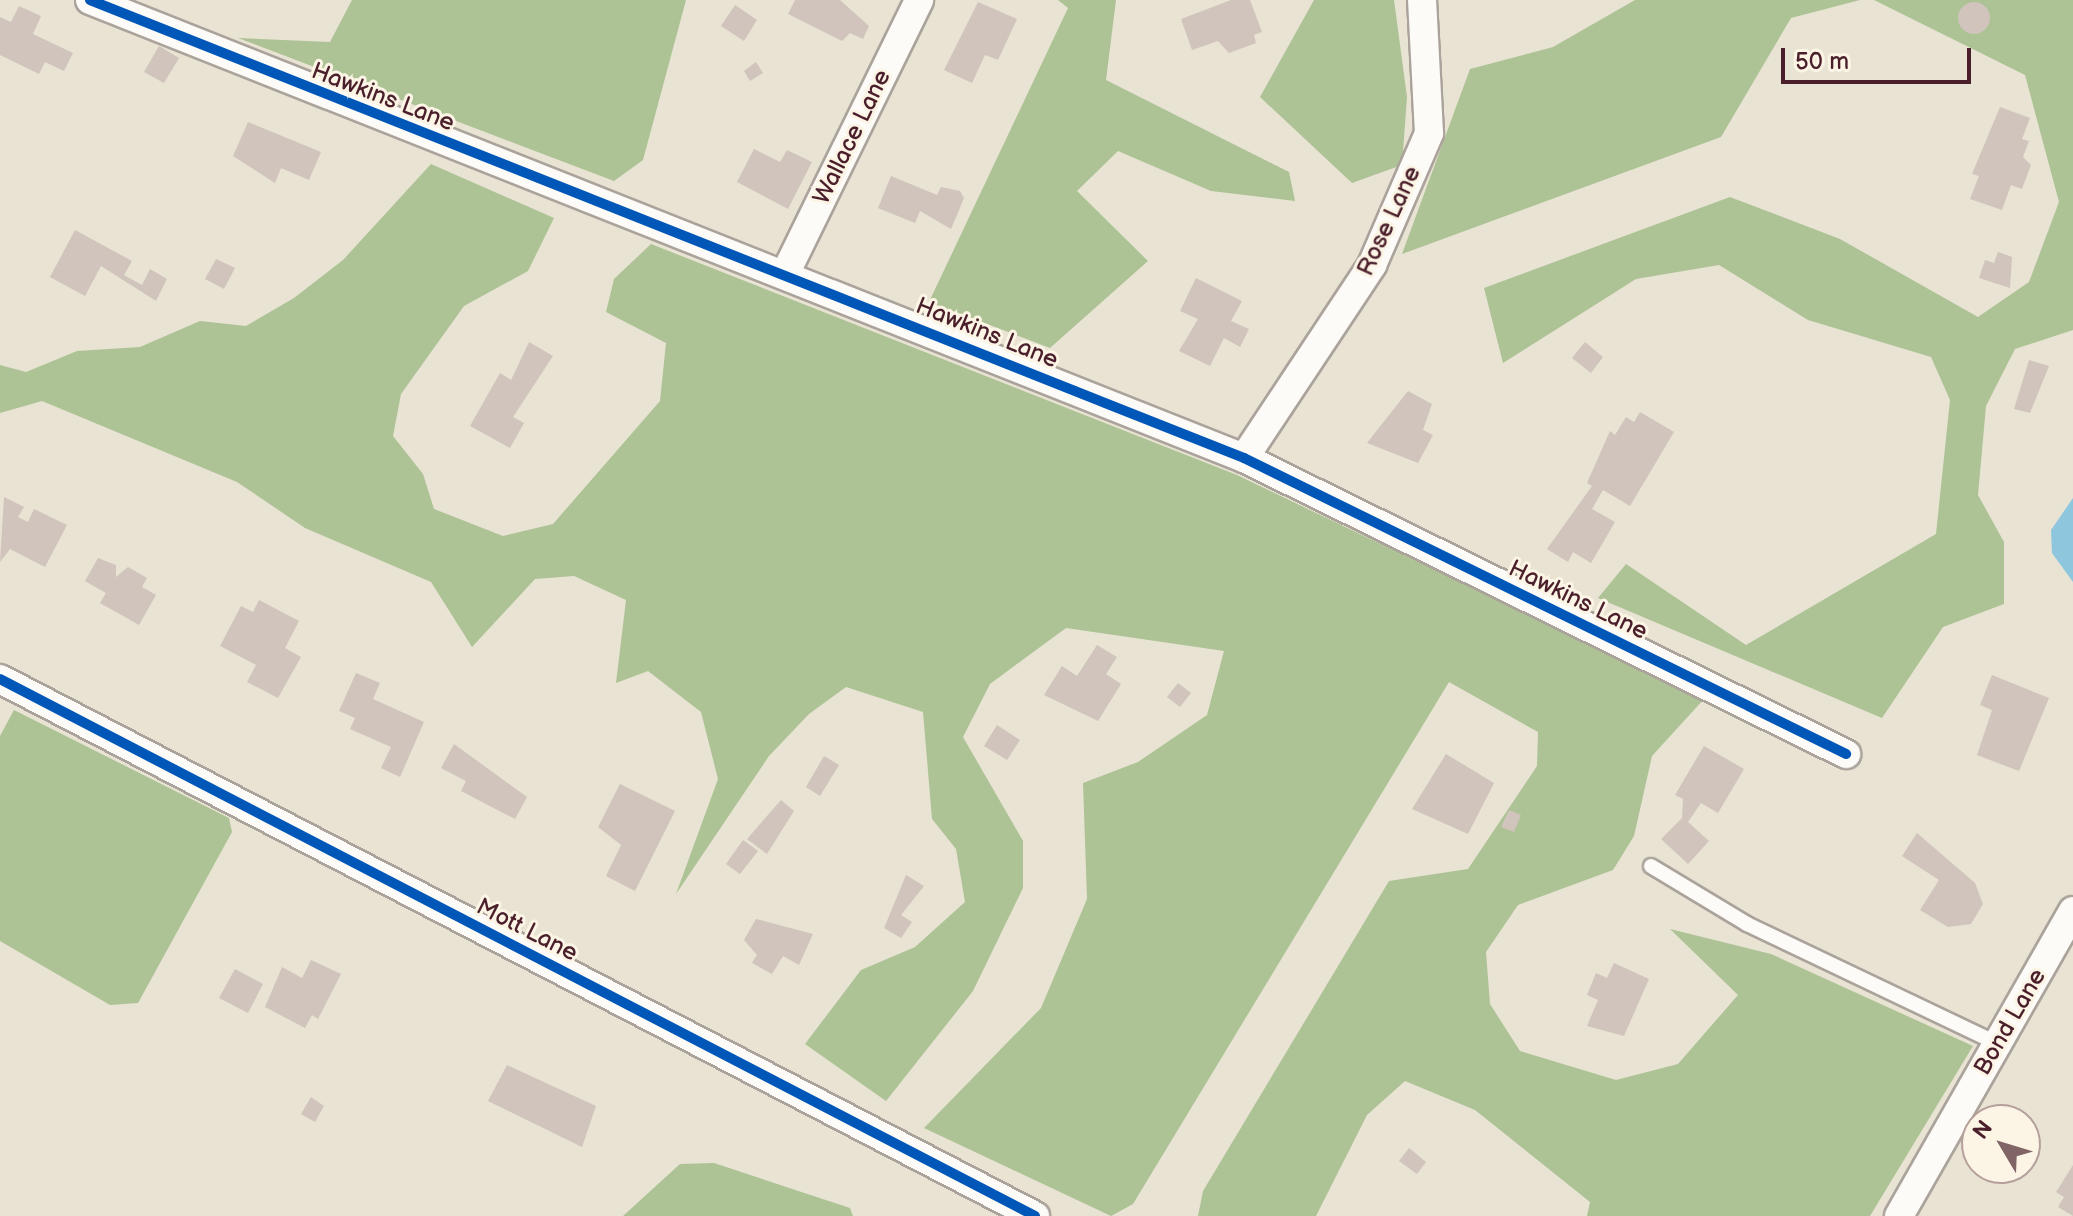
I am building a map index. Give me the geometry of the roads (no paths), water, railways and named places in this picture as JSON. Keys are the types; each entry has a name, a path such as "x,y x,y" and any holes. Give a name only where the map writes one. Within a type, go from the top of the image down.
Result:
{"street":[{"name":"Hawkins Lane","path":"90,0 1244,458 1846,754"},
{"name":"Wallace Lane","path":"785,274 919,0"},
{"name":"Rose Lane","path":"1244,458 1372,265 1429,133 1422,0"},
{"name":"Mott Lane","path":"0,679 1035,1216"},
{"name":"Bond Lane","path":"1899,1216 2073,911"}],"lane":[{"path":"1651,866 1747,924 1997,1043"}],"water":[{"path":"2073,498 2073,582 2052,553 2051,530"}]}
